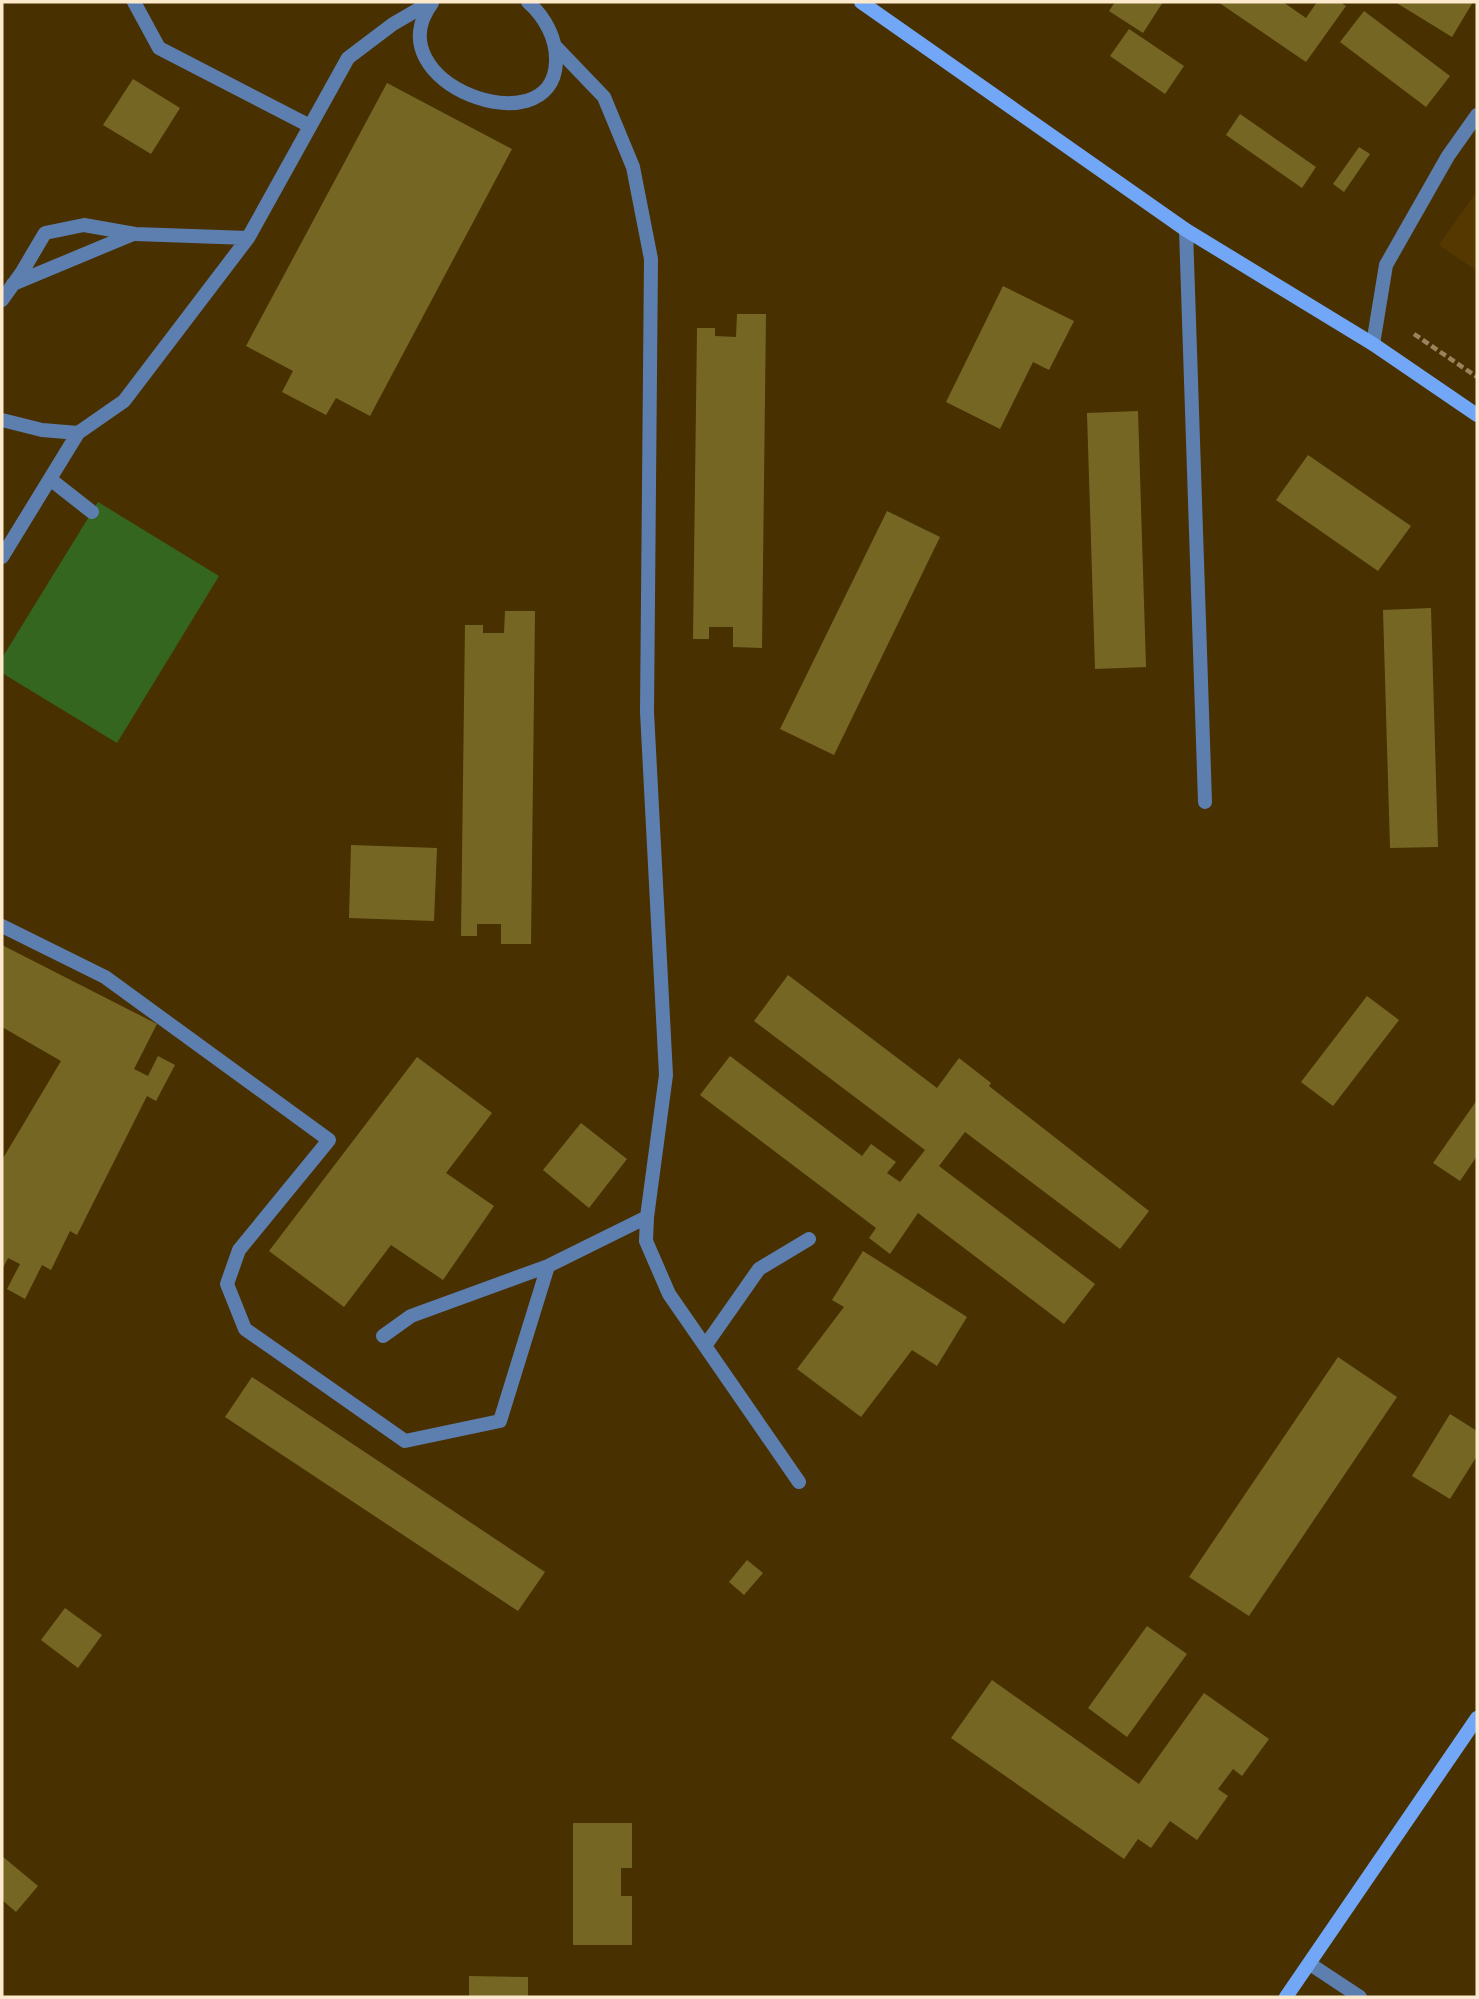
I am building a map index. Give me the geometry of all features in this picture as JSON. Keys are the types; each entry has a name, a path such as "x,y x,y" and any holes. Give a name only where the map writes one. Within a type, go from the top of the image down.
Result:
{"street":[{"path":"134,2 159,47 310,126"},
{"path":"2,557 78,433 124,401 248,238 348,58 393,24 432,2"},
{"path":"432,2 419,28 419,45 425,59 436,73 472,96 513,105 533,100 547,87 556,73 557,47"},
{"path":"528,2 543,18 557,47 604,97 633,167 651,259 647,712 666,1075 646,1241 669,1294 799,1482"},
{"path":"861,2 1186,230 1373,344 1477,415"},
{"path":"1373,344 1386,265 1448,156 1477,115"},
{"path":"2,300 44,233 84,225 135,234 248,238"},
{"path":"1186,230 1205,802"},
{"path":"13,284 135,234"},
{"path":"2,420 42,430 78,433"},
{"path":"50,479 92,512"},
{"path":"2,926 105,976 329,1140 239,1250 227,1284 245,1329 405,1441 500,1421 548,1266"},
{"path":"383,1336 411,1316 548,1266 647,1217"},
{"path":"705,1346 760,1269 809,1239"},
{"path":"1286,1997 1477,1718"},
{"path":"1310,1964 1360,1997"}],"path":[{"path":"1414,334 1477,377"}],"shaded area":[{"path":"1477,191 1477,271 1439,245"}],"green space":[{"path":"98,502 219,576 117,743 2,673 2,658"}],"building":[{"path":"1115,2 1163,2 1143,33 1109,11"},
{"path":"1218,2 1283,2 1306,18 1317,2 1340,2 1346,6 1306,62"},
{"path":"1395,2 1473,2 1452,37"},
{"path":"1364,11 1450,76 1426,107 1340,42"},
{"path":"1129,29 1184,66 1165,94 1110,56"},
{"path":"133,79 180,108 151,154 103,125"},
{"path":"387,83 512,149 370,416 336,398 326,415 282,392 293,371 246,346"},
{"path":"1240,114 1316,167 1302,188 1226,135"},
{"path":"1359,147 1370,154 1344,192 1333,184"},
{"path":"1003,286 1074,321 1049,370 1033,362 1000,429 946,402"},
{"path":"737,314 766,314 762,648 733,647 733,627 709,627 709,639 693,639 697,328 715,328 715,336 736,337"},
{"path":"1138,411 1146,667 1095,669 1087,413"},
{"path":"1308,455 1411,526 1378,571 1276,500"},
{"path":"887,511 940,537 834,755 780,729"},
{"path":"1431,608 1438,847 1390,848 1383,610"},
{"path":"505,611 535,611 531,944 501,944 501,924 477,924 477,936 461,936 465,625 483,625 483,633 504,633"},
{"path":"351,845 437,848 434,921 349,918"},
{"path":"2,945 157,1024 134,1069 148,1076 158,1056 175,1065 156,1101 147,1096 77,1235 70,1231 51,1270 42,1265 25,1299 7,1289 20,1264 8,1258 2,1270 2,1160 61,1061 2,1027"},
{"path":"788,975 937,1088 959,1058 991,1083 989,1086 1149,1211 1120,1249 965,1132 939,1166 1095,1284 1064,1324 918,1213 890,1254 869,1238 876,1228 700,1095 730,1056 862,1156 871,1144 896,1162 887,1173 900,1182 925,1150 754,1021"},
{"path":"1367,996 1399,1020 1333,1106 1301,1082"},
{"path":"417,1057 492,1113 446,1173 494,1206 443,1280 391,1245 344,1307 269,1251"},
{"path":"1477,1100 1477,1156 1460,1181 1433,1163"},
{"path":"581,1123 627,1159 589,1208 543,1170"},
{"path":"863,1251 967,1317 937,1366 912,1350 861,1417 797,1369 844,1307 832,1300"},
{"path":"1338,1357 1397,1397 1249,1616 1189,1577"},
{"path":"252,1377 545,1572 518,1611 225,1417"},
{"path":"1450,1414 1477,1431 1477,1456 1450,1499 1412,1476"},
{"path":"747,1560 763,1573 744,1595 729,1582"},
{"path":"65,1608 102,1635 78,1668 41,1640"},
{"path":"1147,1626 1187,1654 1127,1737 1088,1708"},
{"path":"992,1680 1139,1784 1204,1693 1269,1739 1242,1776 1233,1769 1218,1789 1228,1796 1197,1840 1170,1821 1151,1848 1138,1839 1124,1859 951,1738"},
{"path":"573,1823 632,1823 632,1868 621,1868 621,1896 632,1896 632,1945 573,1945"},
{"path":"2,1856 38,1886 16,1912 2,1900"},
{"path":"469,1976 528,1977 528,1997 469,1997"}]}
